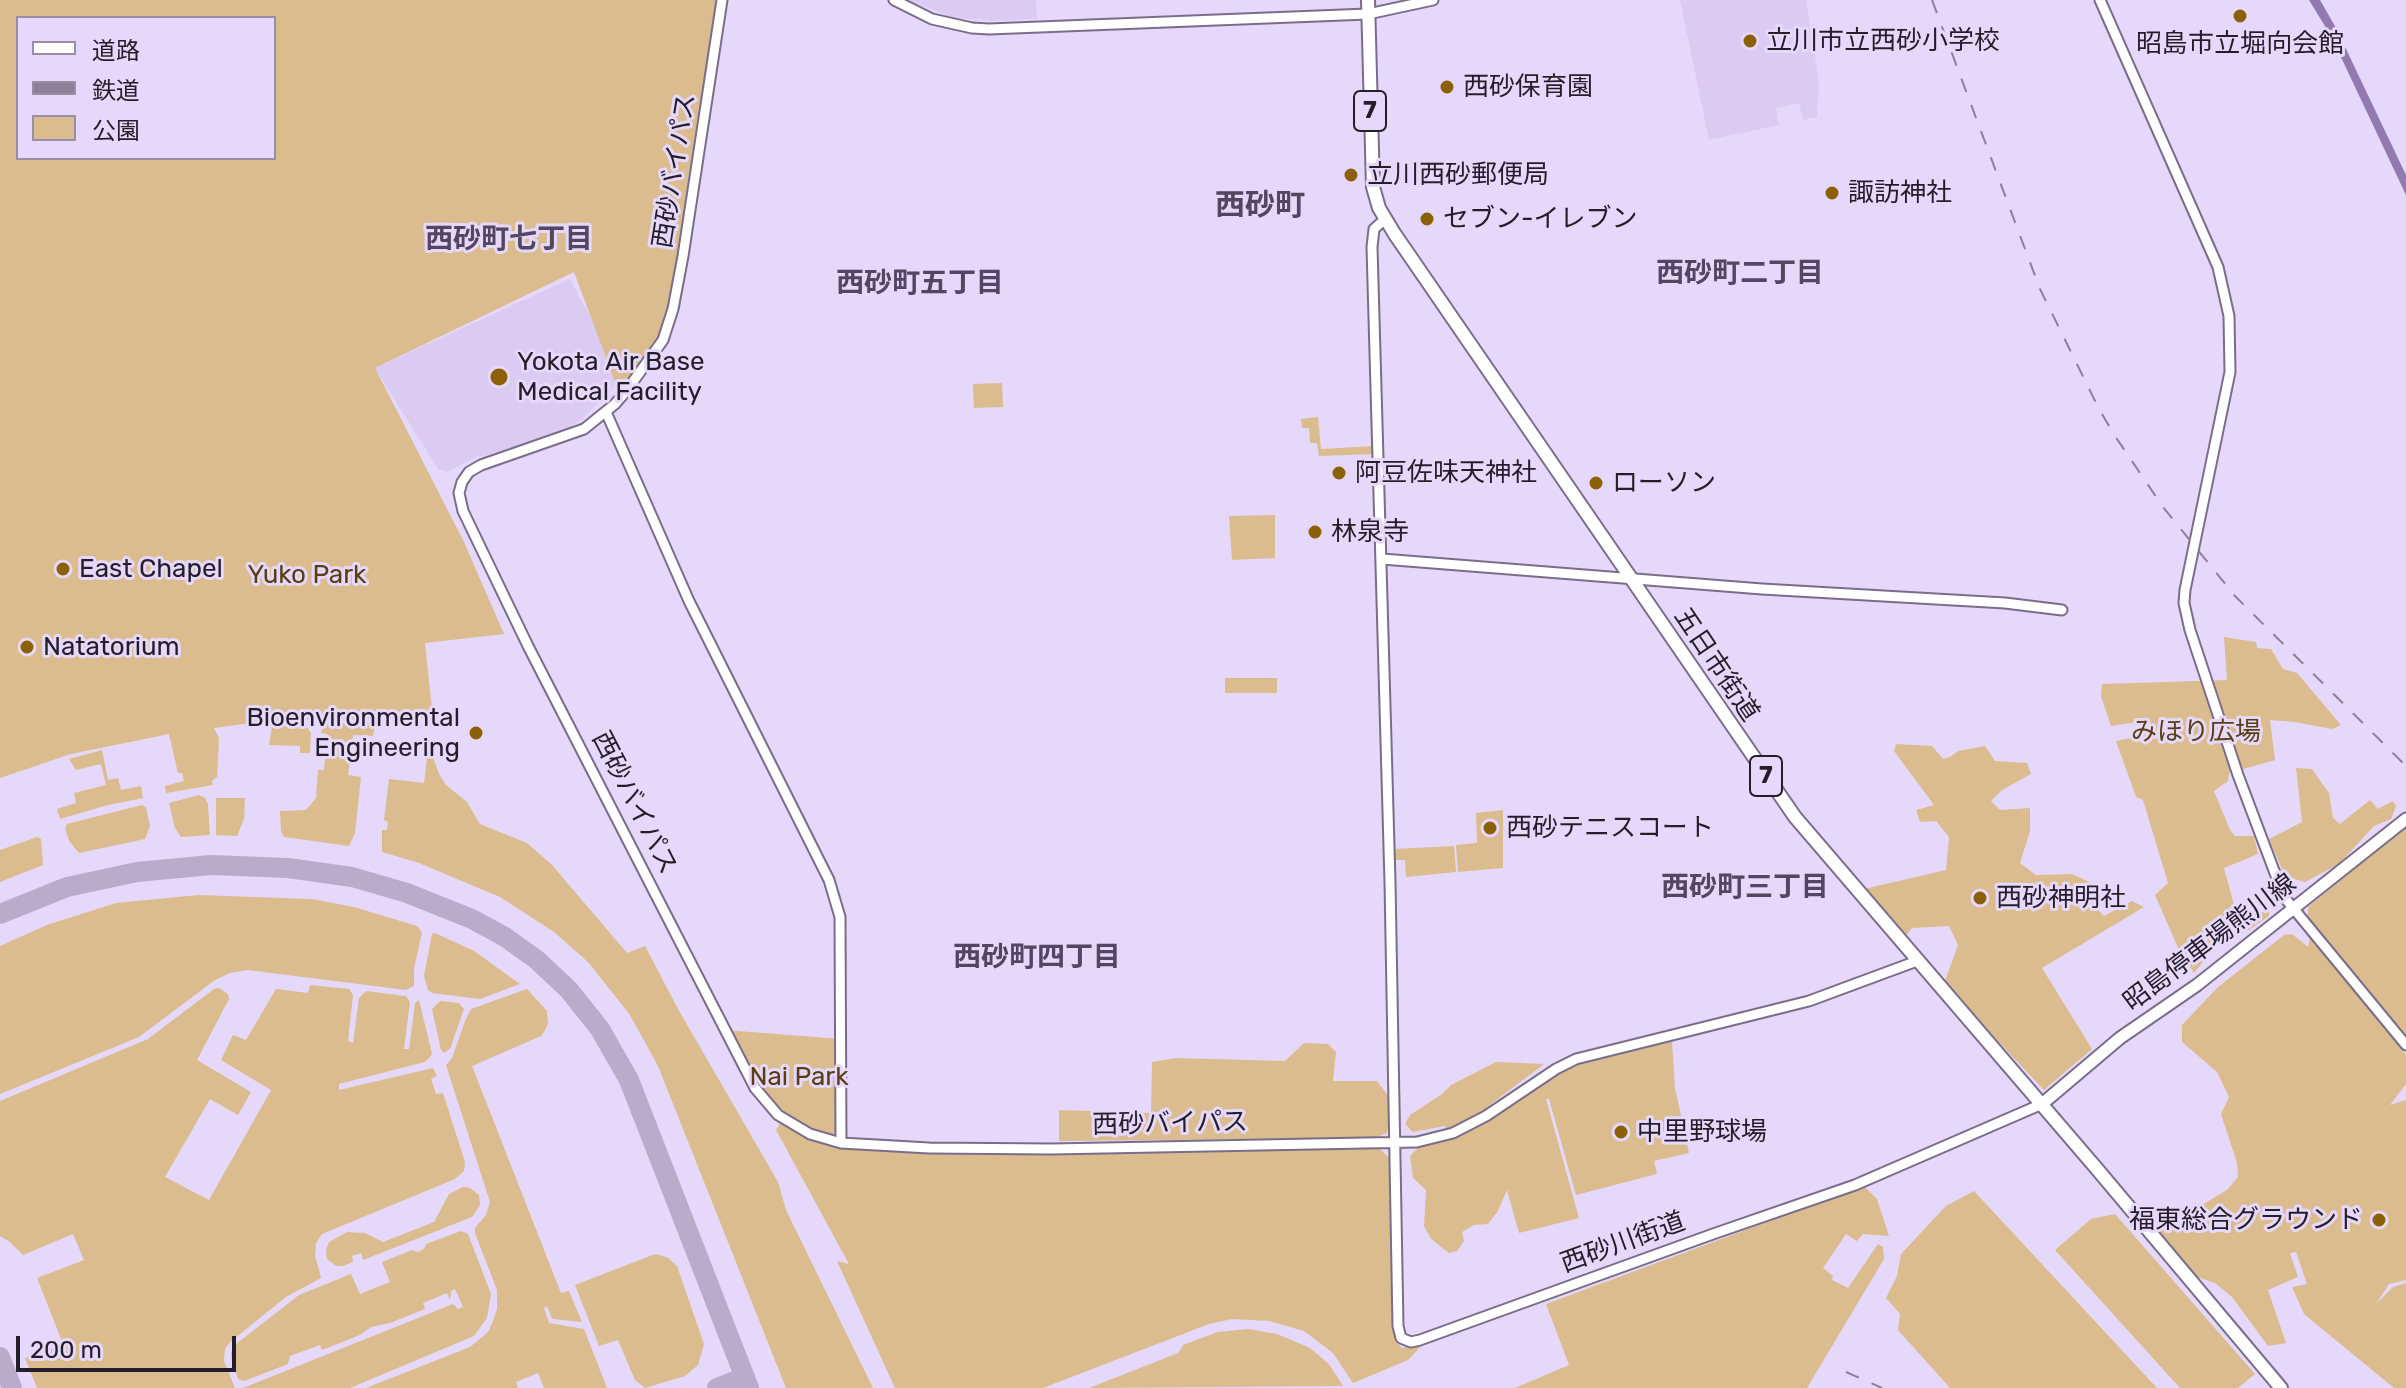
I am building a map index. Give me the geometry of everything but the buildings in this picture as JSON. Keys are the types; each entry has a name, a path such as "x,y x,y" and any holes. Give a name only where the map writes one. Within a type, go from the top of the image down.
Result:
{"main road":[{"name":"五日市街道","path":"1368,7 1373,187 1385,219 1795,817 2281,1388"},
{"name":"昭島停車場熊川線","path":"2042,1104 2120,1038 2195,986 2406,819"}],"street":[{"name":"西砂バイパス","path":"722,0 697,177 671,315 663,340 627,390 606,412 574,434 481,465 469,472 459,493 463,511 528,646 755,1088 766,1103 791,1125 841,1143 929,1148 1052,1149 1425,1141 1453,1133 1486,1116 1576,1059 1809,1001 1917,961"},
{"path":"894,0 932,19 963,27 989,29 1368,7 1433,0"},
{"path":"2100,0 2189,198 2223,285 2229,316 2230,372 2184,603 2190,630 2238,775 2284,897 2406,1045"},
{"path":"1385,219 1374,229 1372,237 1395,1142"},
{"path":"606,412 689,601 829,880 837,904 840,917 841,1143"},
{"path":"1382,559 2005,603 2062,610"},
{"name":"西砂川街道","path":"1395,1142 1398,1326 1401,1338 1411,1342 1855,1185 2042,1104"}],"shaded area":[{"path":"907,0 1036,0 1037,19 991,21 955,18"},
{"name":"立川市立西砂小学校","path":"1680,0 1806,0 1819,82 1817,117 1803,120 1799,103 1776,108 1779,125 1709,140"},
{"path":"2309,0 2320,0 2336,28 2406,175 2406,195 2331,36"},
{"path":"570,279 623,379 582,419 540,445 476,457 448,472 438,469 375,368"}],"green space":[{"name":"Yuko Park","path":"0,0 721,0 697,177 663,340 628,381 626,378 617,387 574,272 375,368 464,542 504,634 425,643 433,718 267,721 214,728 219,738 217,777 212,781 213,785 166,793 165,786 184,781 182,773 178,773 169,734 71,754 0,778"},
{"path":"1002,383 1003,407 974,408 973,384"},
{"path":"1318,417 1321,449 1374,446 1374,454 1319,456 1317,443 1310,443 1309,428 1302,428 1301,419"},
{"path":"1275,515 1275,558 1232,560 1229,516"},
{"name":"みほり広場","path":"2224,637 2256,642 2257,648 2271,649 2283,669 2297,673 2341,725 2332,729 2270,720 2275,760 2229,773 2228,781 2214,791 2230,830 2235,836 2254,836 2258,854 2224,868 2239,923 2269,909 2269,916 2249,930 2203,949 2202,963 2194,973 2179,950 2155,895 2168,883 2143,800 2136,797 2116,741 2145,735 2142,721 2111,726 2101,696 2102,684 2227,680"},
{"path":"1225,678 1277,678 1277,693 1225,693"},
{"path":"327,723 375,723 373,736 353,735 348,775 361,777 355,833 349,846 284,837 281,831 280,811 306,810 316,798 318,770 324,770 327,734 321,733"},
{"path":"272,726 306,726 311,733 310,753 300,753 300,746 269,745"},
{"path":"429,741 433,742 439,774 446,785 467,802 480,824 527,843 552,865 627,953 645,946 778,1182 786,1210 873,1388 786,1388 658,1066 630,1015 589,963 554,932 500,897 419,863 382,852 382,830 387,830 388,822 384,820 389,779 424,783"},
{"path":"1896,744 1932,746 1943,759 1958,751 1985,746 1995,761 2027,763 2031,774 2002,790 1991,801 2000,810 2030,808 2030,831 2020,863 2036,875 2072,874 2094,884 2098,910 2104,916 2132,901 2144,907 2042,968 2092,1049 2044,1090 1945,981 1958,945 1949,926 1912,928 1905,937 1864,889 1946,870 1949,837 1936,821 1920,822 1916,810 1934,805 1894,751"},
{"path":"102,750 108,780 118,778 121,790 141,786 143,798 60,819 57,809 76,803 74,793 106,785 101,764 76,770 69,759"},
{"path":"2296,768 2312,769 2329,793 2333,818 2340,824 2370,800 2378,809 2393,801 2396,806 2391,819 2374,826 2339,864 2305,882 2285,876 2269,839 2302,822"},
{"path":"199,795 208,804 210,835 181,837 175,828 169,803"},
{"path":"216,798 245,798 244,819 237,836 216,835"},
{"path":"142,805 146,808 150,826 145,839 79,853 69,841 65,828 67,824"},
{"name":"西砂テニスコート","path":"1503,810 1503,868 1458,872 1456,845 1477,843 1476,813"},
{"path":"2406,827 2406,1036 2343,962 2337,971 2406,1055 2406,1084 2390,1105 2406,1100 2406,1280 2389,1284 2376,1304 2393,1287 2406,1283 2406,1388 2394,1388 2304,1314 2292,1287 2307,1284 2296,1252 2290,1253 2298,1277 2268,1290 2286,1343 2268,1346 2232,1297 2215,1283 2191,1275 2155,1233 2227,1190 2238,1177 2237,1163 2221,1114 2229,1097 2217,1072 2182,1042 2182,1025 2217,988 2284,935 2292,934 2308,947 2312,924 2308,918 2308,907"},
{"path":"37,837 41,839 43,865 0,882 0,850"},
{"path":"1454,846 1456,872 1406,877 1405,860 1394,860 1393,849"},
{"path":"198,895 312,899 354,907 417,926 422,932 414,969 414,986 406,990 248,970 230,973 215,980 139,1037 0,1094 0,946 47,925 116,903"},
{"path":"432,934 474,951 520,984 480,999 432,993 424,976"},
{"path":"310,985 349,989 353,995 348,1041 353,1043 359,998 366,991 406,996 410,1002 404,1049 409,1049 415,1003 419,1000 432,1054 430,1057 425,1062 339,1084 339,1090 433,1068 437,1076 431,1079 436,1094 443,1093 465,1162 464,1171 455,1179 322,1234 316,1243 315,1255 321,1278 286,1297 225,1349 224,1361 235,1388 37,1388 25,1358 63,1344 37,1278 84,1260 73,1234 23,1255 0,1236 0,1101 148,1039 219,988 228,994 229,999 197,1060 251,1092 238,1115 210,1099 165,1177 209,1200 271,1090 221,1060 233,1035 246,1040 276,989 308,993"},
{"path":"527,989 547,1011 548,1024 544,1032 472,1066 561,1293 569,1291 582,1322 552,1319 547,1306 544,1308 549,1323 584,1329 607,1388 544,1388 538,1373 516,1382 518,1388 366,1388 470,1347 488,1332 493,1321 497,1309 497,1290 475,1233 490,1202 446,1065 452,1058 471,1009"},
{"path":"440,1001 459,1003 464,1009 450,1049 444,1053 432,1009"},
{"name":"Nai Park","path":"725,1030 841,1039 841,1143 825,1140 766,1103"},
{"path":"1672,1041 1675,1088 1689,1153 1654,1161 1657,1174 1576,1195 1549,1099 1546,1099 1579,1218 1519,1233 1507,1190 1488,1224 1474,1225 1462,1232 1464,1241 1457,1251 1449,1253 1431,1239 1424,1226 1426,1190 1413,1178 1410,1156 1418,1148 1449,1138 1445,1126 1413,1132 1405,1124 1410,1115 1451,1085 1496,1062 1544,1064 1486,1108 1493,1119 1562,1069"},
{"path":"1304,1043 1328,1044 1336,1052 1333,1081 1377,1081 1392,1101 1387,1133 1375,1138 1059,1141 1059,1110 1151,1113 1152,1062 1176,1058 1285,1061"},
{"path":"781,1122 800,1135 840,1147 1378,1147 1390,1159 1395,1341 1402,1348 1425,1342 1408,1360 1353,1383 1333,1353 1304,1331 1269,1321 1232,1319 1209,1324 1043,1388 895,1388 837,1261 849,1264 776,1130"},
{"path":"1864,1186 1877,1199 1889,1236 1863,1234 1857,1241 1846,1234 1823,1268 1833,1276 1832,1280 1848,1288 1878,1244 1883,1247 1884,1259 1807,1388 1515,1388 1569,1365 1546,1304"},
{"path":"463,1187 479,1195 480,1205 472,1217 363,1260 361,1253 352,1256 353,1262 343,1266 336,1266 327,1259 329,1242 347,1232 365,1233 383,1242 434,1222 449,1194"},
{"path":"1974,1191 2157,1388 1950,1388 1898,1330 1900,1314 1886,1298 1897,1276 1901,1254 1946,1206"},
{"path":"2115,1214 2255,1374 2238,1388 2180,1388 2055,1250 2091,1219"},
{"path":"461,1231 468,1234 491,1294 487,1318 474,1336 350,1388 243,1388 453,1304 458,1309 463,1307 455,1289 451,1291 450,1300 447,1293 423,1303 425,1309 371,1327 360,1335 322,1350 320,1345 290,1356 288,1364 244,1381 238,1379 232,1362 231,1353 236,1344 299,1295 351,1274 360,1294 390,1282 382,1262 412,1250 418,1252 426,1244"},
{"path":"655,1254 667,1257 677,1266 704,1344 698,1365 685,1376 645,1388 635,1380 618,1340 599,1346 575,1285"},
{"path":"1248,1329 1277,1334 1310,1348 1329,1364 1343,1386 1089,1388 1178,1353 1183,1345 1218,1332"}],"taxiway":[{"path":"0,914 67,887 137,872 211,865 288,868 352,877 407,893 472,919 505,937 537,960 569,990 600,1029 629,1080 749,1388"},
{"path":"0,1357 12,1388"},
{"path":"717,1388 745,1377"}],"railway":[{"path":"1932,0 2040,289 2115,436 2163,507 2235,596 2406,766"},
{"path":"1846,1372 1882,1388"}],"place":[{"name":"昭島市立堀向会館","path":"2240,16"},
{"name":"立川市立西砂小学校","path":"1750,41"},
{"name":"西砂保育園","path":"1447,87"},
{"name":"立川西砂郵便局","path":"1351,175"},
{"name":"諏訪神社","path":"1832,193"},
{"name":"セブン-イレブン","path":"1427,219"},
{"name":"Yokota Air Base Medical Facility","path":"499,377"},
{"name":"阿豆佐味天神社","path":"1339,473"},
{"name":"ローソン","path":"1596,483"},
{"name":"林泉寺","path":"1315,532"},
{"name":"East Chapel","path":"63,569"},
{"name":"Natatorium","path":"27,647"},
{"name":"Bioenvironmental Engineering","path":"476,733"},
{"name":"西砂テニスコート","path":"1490,828"},
{"name":"西砂神明社","path":"1980,898"},
{"name":"中里野球場","path":"1621,1132"},
{"name":"福東総合グラウンド","path":"2379,1220"}],"district":[{"name":"西砂町","path":"1260,206"},
{"name":"西砂町七丁目","path":"509,240"},
{"name":"西砂町二丁目","path":"1740,274"},
{"name":"西砂町五丁目","path":"920,284"},
{"name":"西砂町三丁目","path":"1745,888"},
{"name":"西砂町四丁目","path":"1037,958"}]}
